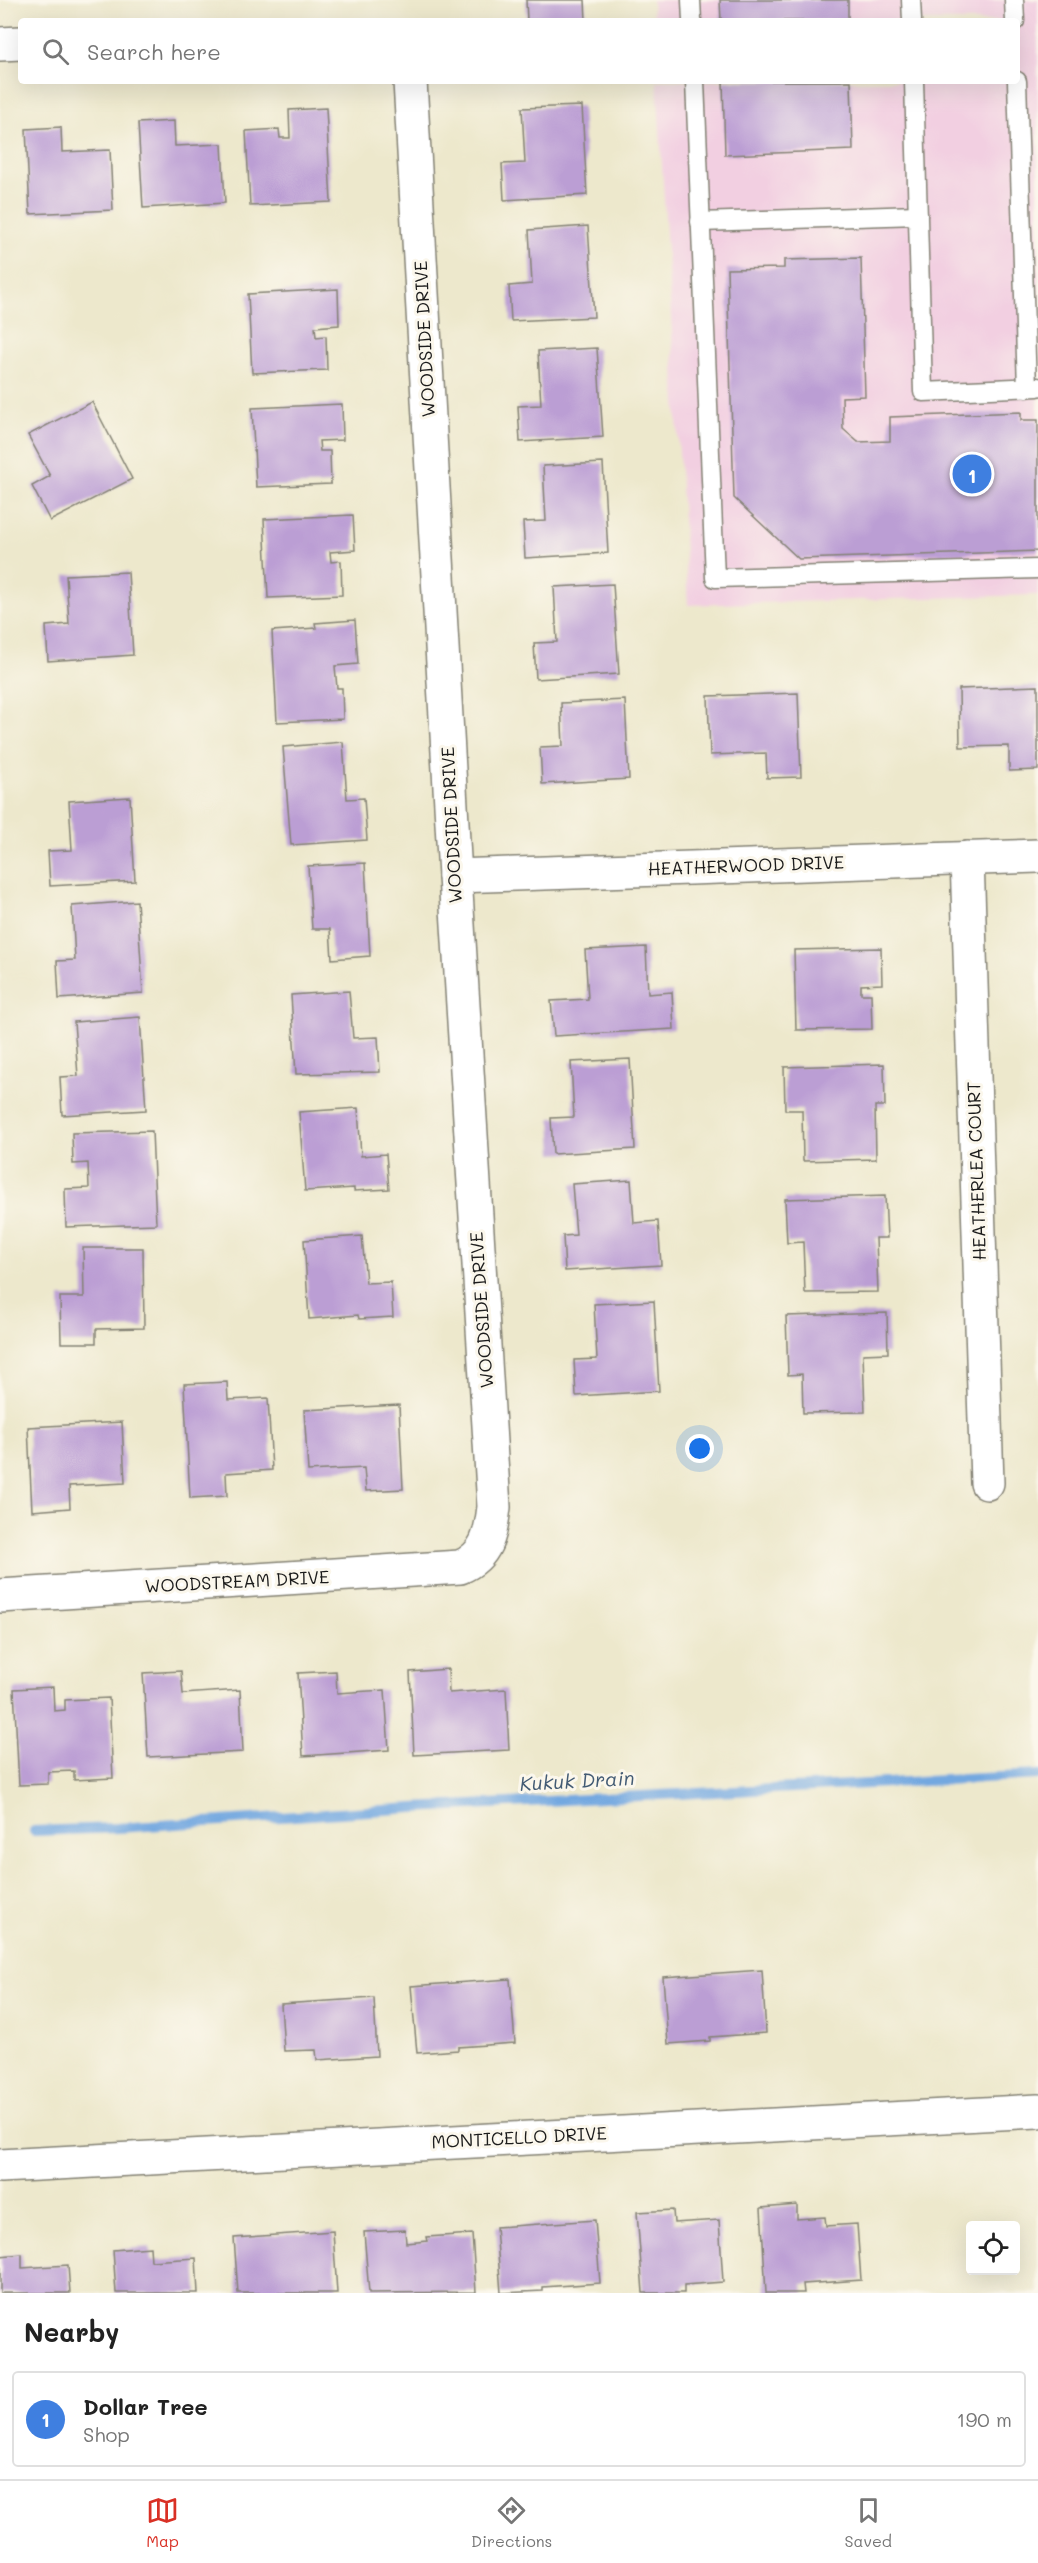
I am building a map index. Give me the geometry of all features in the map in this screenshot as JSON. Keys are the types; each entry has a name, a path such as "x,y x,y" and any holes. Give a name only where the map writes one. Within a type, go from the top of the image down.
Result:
{"street":[{"path":"0,44 18,43"},
{"name":"WOODSIDE DRIVE","path":"410,84 455,876 494,1507 492,1527 485,1548 473,1562"},
{"name":"HEATHERWOOD DRIVE","path":"455,876 1038,856"},
{"name":"HEATHERLEA COURT","path":"967,858 987,1483"},
{"name":"WOODSTREAM DRIVE","path":"0,1596 423,1571 460,1567 473,1562"},
{"name":"MONTICELLO DRIVE","path":"0,2166 1038,2110"}],"lane":[{"path":"691,0 692,18"},
{"path":"911,0 912,18"},
{"path":"1014,0 1015,18"},
{"path":"695,84 715,578 1038,569"},
{"path":"914,84 923,392 1033,388 1017,84"},
{"path":"700,222 918,215"}],"shaded area":[{"path":"652,0 1038,0 1038,595 688,605 657,84 1020,84 1020,18 653,18"}],"building":[{"path":"526,0 585,0 586,18 527,18"},
{"path":"720,0 848,0 848,18 721,18"},
{"path":"723,84 851,84 853,150 725,155"},
{"path":"582,106 587,195 504,200 502,164 525,163 522,108"},
{"path":"326,108 331,202 250,206 246,131 279,129 280,138 290,138 289,110"},
{"path":"174,121 175,146 222,144 225,203 143,208 138,123"},
{"path":"61,127 62,152 110,150 113,210 30,214 26,129"},
{"path":"588,226 594,317 511,321 509,286 532,284 529,230"},
{"path":"861,258 865,396 842,397 843,429 858,442 890,441 890,417 1021,412 1021,420 1038,420 1038,551 799,559 734,498 727,269 784,268 784,260"},
{"path":"338,289 339,325 315,327 316,337 326,336 327,370 252,373 248,294"},
{"path":"597,348 603,437 520,442 518,406 541,405 538,351"},
{"path":"92,402 132,479 50,521 32,486 50,476 28,435"},
{"path":"342,404 343,440 319,441 320,451 330,451 331,484 256,487 252,408"},
{"path":"603,463 608,553 525,558 523,522 546,521 543,466"},
{"path":"353,515 355,550 330,552 331,562 341,561 342,595 268,598 264,519"},
{"path":"128,572 133,655 48,661 46,626 69,624 66,575"},
{"path":"613,584 619,674 536,679 534,643 557,642 554,587"},
{"path":"355,620 358,664 335,666 337,688 342,688 343,719 277,722 272,631 316,628 315,623"},
{"path":"1038,686 1038,770 1009,771 1009,746 960,747 959,689"},
{"path":"798,693 801,777 767,778 766,753 710,755 708,696"},
{"path":"625,700 629,779 542,784 540,747 563,746 561,703"},
{"path":"343,742 347,799 364,798 367,840 291,845 283,747"},
{"path":"130,797 135,881 50,886 48,851 72,850 69,801"},
{"path":"365,863 370,956 332,959 330,929 312,929 308,866"},
{"path":"137,901 143,993 59,999 57,961 75,960 72,906"},
{"path":"646,947 648,994 672,992 674,1029 554,1036 551,1001 588,999 585,950"},
{"path":"881,948 882,984 861,985 861,994 871,994 872,1029 796,1030 794,950"},
{"path":"349,991 353,1038 378,1037 380,1072 296,1074 291,995"},
{"path":"140,1017 146,1110 62,1115 60,1077 78,1076 74,1022"},
{"path":"630,1059 635,1149 553,1154 551,1118 574,1117 571,1062"},
{"path":"884,1064 885,1106 875,1106 876,1159 803,1161 802,1110 785,1110 784,1067"},
{"path":"358,1108 361,1156 386,1154 389,1189 354,1191 354,1188 305,1191 299,1112"},
{"path":"152,1131 156,1224 66,1227 65,1189 89,1188 88,1163 73,1164 72,1133"},
{"path":"631,1180 634,1223 658,1221 661,1265 565,1271 563,1236 576,1235 572,1184"},
{"path":"885,1196 887,1238 876,1238 878,1292 805,1293 803,1242 787,1243 785,1199"},
{"path":"362,1236 366,1283 391,1282 393,1317 359,1319 358,1315 309,1319 304,1240"},
{"path":"83,1248 143,1248 144,1328 96,1329 96,1343 61,1343 60,1297 84,1297"},
{"path":"654,1301 659,1391 576,1396 574,1360 597,1359 594,1304"},
{"path":"887,1313 888,1353 863,1354 865,1412 803,1413 802,1374 788,1375 786,1316"},
{"path":"227,1382 228,1400 268,1398 272,1470 226,1473 227,1496 190,1498 184,1384"},
{"path":"399,1405 403,1489 366,1491 364,1468 308,1471 304,1410"},
{"path":"122,1422 125,1483 69,1486 70,1508 32,1511 28,1427"},
{"path":"448,1669 449,1693 506,1689 509,1750 414,1755 410,1672"},
{"path":"181,1671 183,1694 240,1690 243,1752 148,1757 143,1673"},
{"path":"336,1671 337,1693 385,1690 389,1750 303,1756 298,1673"},
{"path":"53,1687 54,1711 65,1710 65,1700 109,1698 113,1778 74,1780 74,1771 48,1772 48,1784 19,1785 14,1689"},
{"path":"762,1970 766,2033 710,2037 710,2041 668,2044 663,1977"},
{"path":"510,1979 515,2043 458,2047 458,2050 417,2053 411,1986"},
{"path":"374,1998 377,2056 317,2060 316,2050 284,2051 281,2004"},
{"path":"797,2205 797,2219 825,2217 826,2226 857,2224 861,2280 803,2284 804,2293 766,2293 761,2208"},
{"path":"673,2210 674,2223 719,2220 723,2282 684,2285 684,2293 643,2293 637,2212"},
{"path":"595,2220 600,2283 543,2287 543,2291 501,2293 496,2227"},
{"path":"405,2230 406,2243 428,2241 427,2237 472,2234 476,2292 369,2293 364,2232"},
{"path":"333,2231 337,2293 238,2293 234,2238"},
{"path":"150,2247 151,2261 196,2258 198,2293 116,2293 113,2250"},
{"path":"22,2254 22,2268 68,2265 70,2293 0,2293 0,2256"}],"waterway":[{"name":"Kukuk Drain","path":"34,1831 117,1828 413,1808 1038,1775"}],"place":[{"name":"Dollar Tree","path":"972,474"}]}
